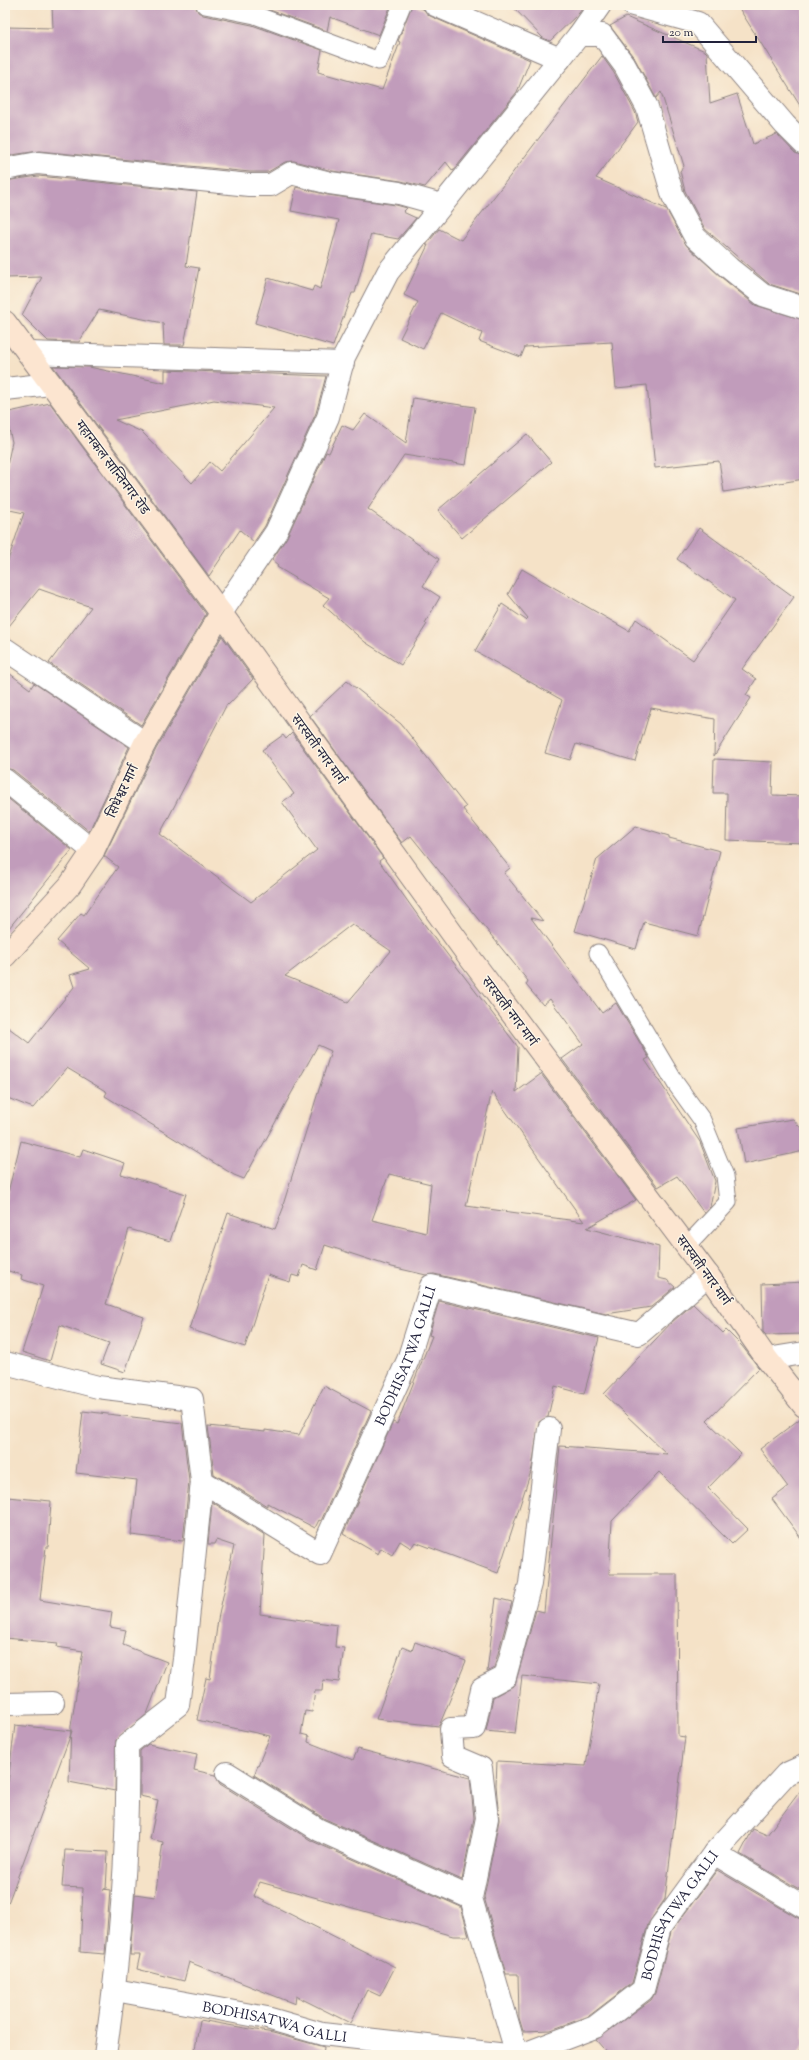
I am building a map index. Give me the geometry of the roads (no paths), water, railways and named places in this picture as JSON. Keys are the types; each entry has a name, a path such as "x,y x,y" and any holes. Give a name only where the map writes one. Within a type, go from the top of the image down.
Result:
{"main road":[{"name":"महानकल सान्तिनगर रोड","path":"5,322 221,613"},
{"name":"सिधेश्वर मार्ग","path":"7,950 70,885 93,851 144,743 221,613"},
{"name":"सरस्वती नगर मार्ग","path":"221,613 467,954 708,1274 767,1359 804,1406"}],"street":[{"path":"435,5 560,58"},
{"path":"221,613 276,532 328,417 344,357 388,272 579,35 600,5"},
{"path":"633,5 698,23 785,125 804,144"},
{"path":"579,35 602,35 625,66 648,107 673,196 695,237 729,268 763,295 804,308"},
{"path":"5,169 38,163 249,186 271,185 291,173 330,183 399,193 442,205"},
{"path":"28,353 343,363"},
{"path":"5,389 51,384"},
{"path":"5,649 144,743"},
{"path":"5,780 93,851"},
{"name":"BODHISATWA GALLI","path":"202,1481 320,1554 408,1360 431,1286 638,1334 708,1274"},
{"path":"767,1359 804,1352"},
{"path":"5,1363 98,1387 192,1399 202,1481 178,1705 127,1745 128,1805 115,1990 105,2055"},
{"path":"517,2055 471,1898 487,1818 481,1768 453,1756 451,1729 474,1728 482,1689 506,1676 530,1584 549,1429"},
{"path":"5,1704 53,1703"},
{"name":"BODHISATWA GALLI","path":"521,2055 595,2027 643,1990 660,1927 714,1853 786,1774 804,1766"},
{"path":"227,1773 319,1830 471,1898"},
{"path":"714,1853 804,1907"},
{"name":"BODHISATWA GALLI","path":"115,1990 267,2018 322,2034 507,2055"}],"lane":[{"path":"204,5 255,15 379,61 402,5"},
{"path":"598,953 676,1084 702,1120 725,1176 728,1202 687,1246"}]}
